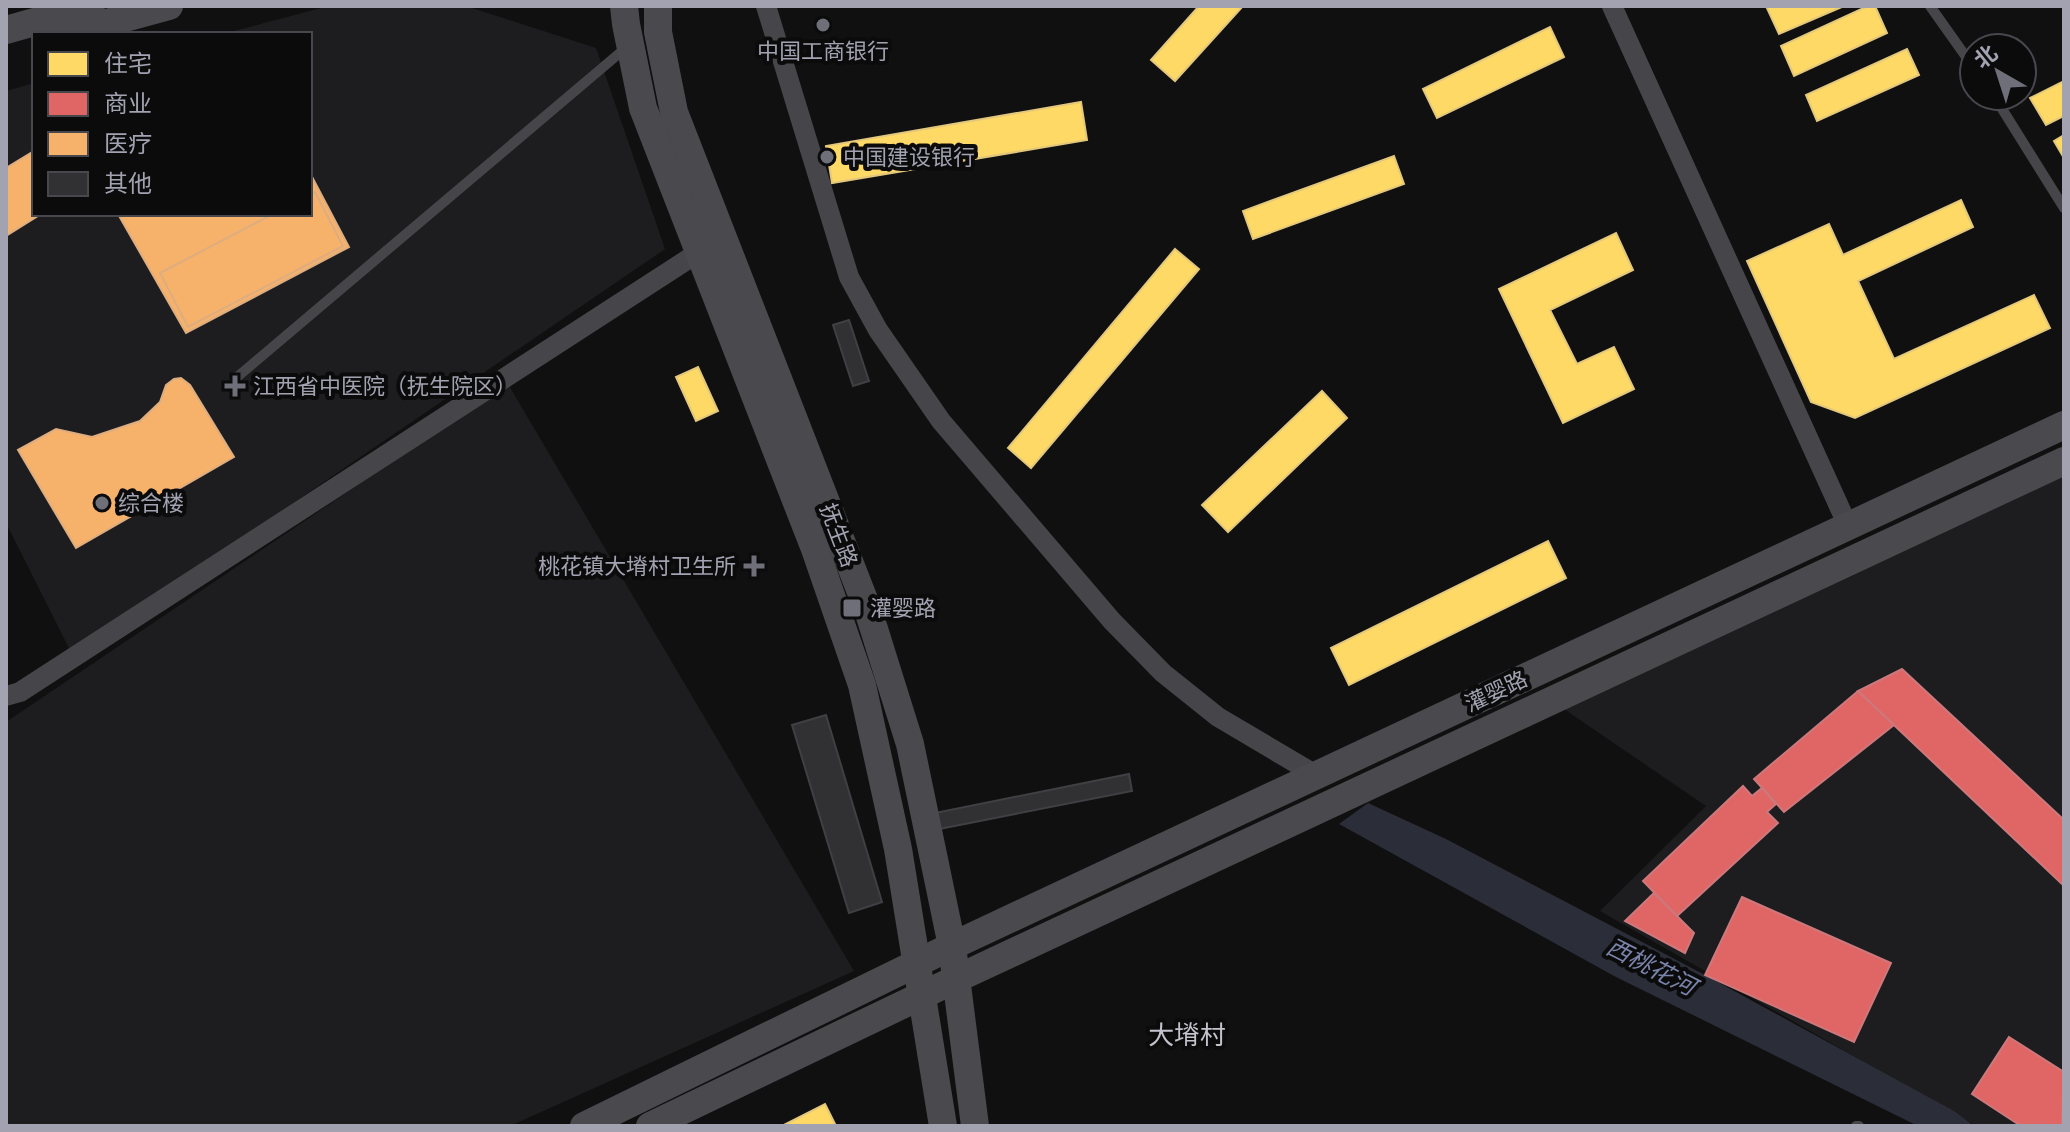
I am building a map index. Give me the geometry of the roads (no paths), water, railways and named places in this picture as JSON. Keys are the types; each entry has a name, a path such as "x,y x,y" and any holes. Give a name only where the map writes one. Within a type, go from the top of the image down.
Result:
{"main road":[{"path":"6,30 91,6"},
{"path":"73,32 169,6"},
{"name":"抚生路","path":"624,6 643,108 815,549 862,685 898,849 943,1126"},
{"name":"抚生路","path":"658,6 658,32 674,112 877,640 910,744 952,946 975,1126"},
{"path":"6,50 32,44"},
{"name":"灌婴路","path":"584,1126 952,946 2064,425"},
{"name":"灌婴路","path":"650,1126 956,979 2064,461"}],"street":[{"path":"766,6 849,277 878,330 941,421 1112,621 1163,673 1218,717 1316,775"},
{"path":"1612,6 1848,526"},
{"path":"6,696 20,692 699,252"}],"lane":[{"path":"1930,6 1958,45"},
{"path":"236,378 630,45"},
{"path":"2004,112 2064,208"}],"water":[{"name":"西桃花河","path":"1368,803 1446,839 1705,975 1954,1111 1974,1126 1918,1126 1616,977 1339,824"}],"place":[{"name":"中国工商银行","path":"823,25"},
{"name":"中国建设银行","path":"827,157"},
{"name":"江西省中医院（抚生院区）","path":"235,386"},
{"name":"综合楼","path":"102,503"},
{"name":"桃花镇大塉村卫生所","path":"754,566"},
{"name":"灌婴路","path":"852,608"}],"district":[{"name":"大塉村","path":"1187,1035"}]}
